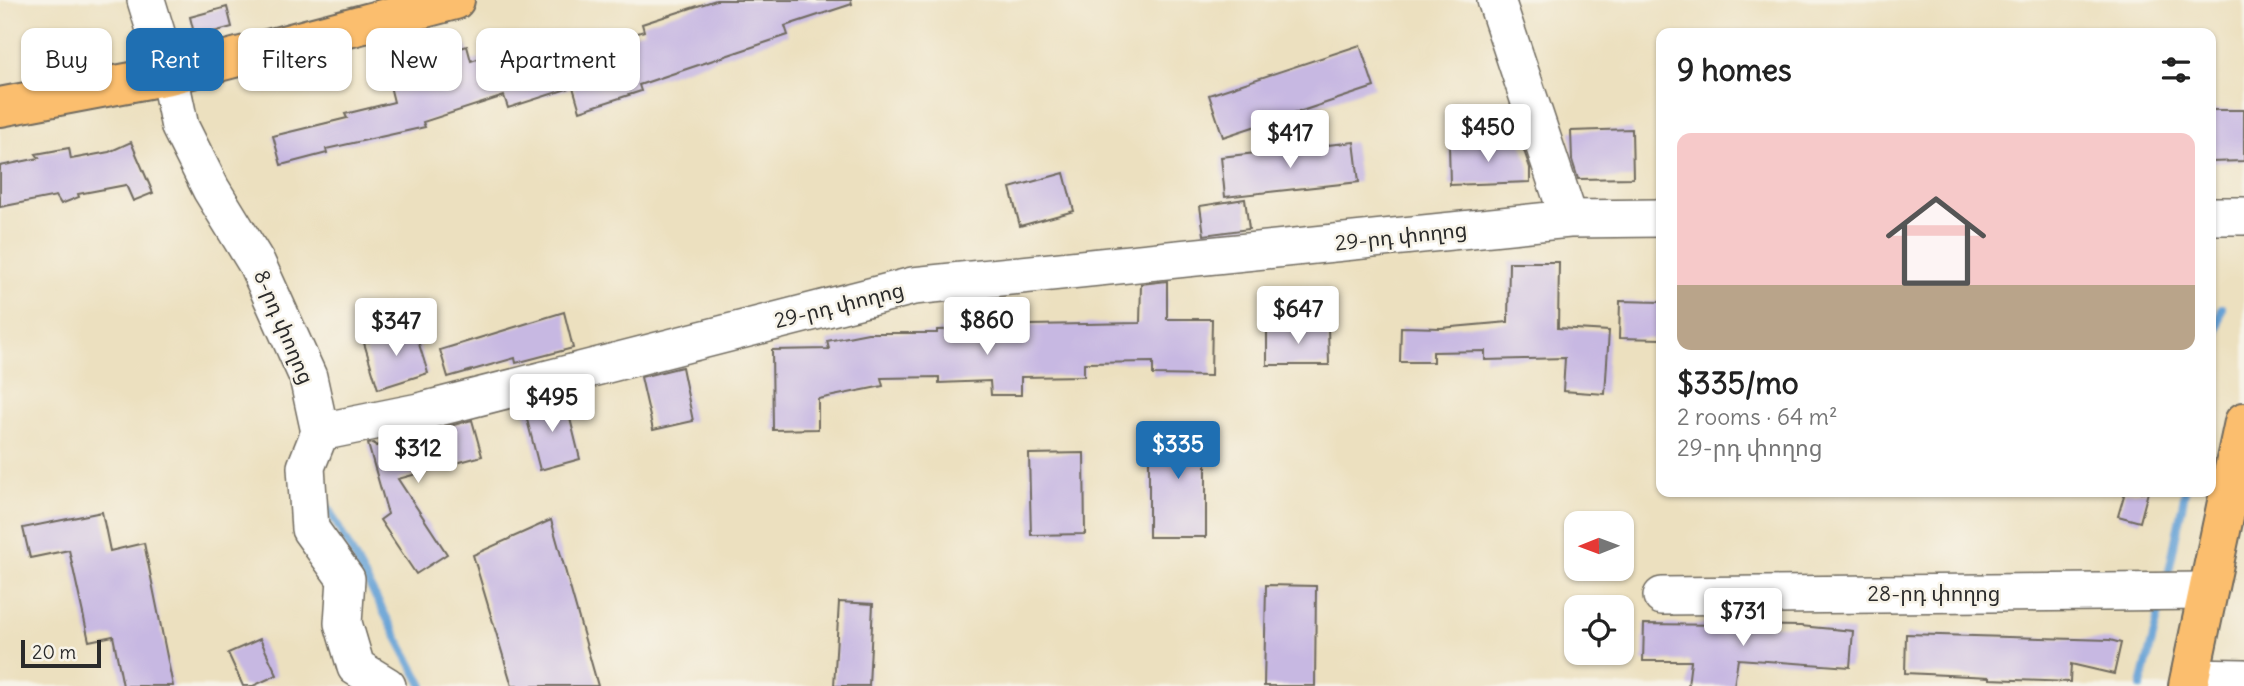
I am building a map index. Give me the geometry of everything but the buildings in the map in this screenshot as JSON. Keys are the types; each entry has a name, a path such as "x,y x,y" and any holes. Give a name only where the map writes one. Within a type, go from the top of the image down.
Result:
{"main road":[{"path":"224,61 455,0"},
{"path":"0,107 126,83"},
{"path":"2189,681 2244,422"}],"street":[{"name":"8-րդ փողոց","path":"146,0 155,28"},
{"path":"1496,0 1569,219"},
{"name":"8-րդ փողոց","path":"172,91 180,127 211,189 257,264 308,377 320,432"},
{"path":"2216,216 2244,216"},
{"name":"29-րդ փողոց","path":"320,432 419,412 913,286 1569,219 1656,218"},
{"path":"320,432 306,467 310,529 346,579 343,623 344,677 387,686"},
{"name":"28-րդ փողոց","path":"1662,596 2207,591"},
{"path":"2189,681 2244,678"}],"waterway":[{"path":"2216,336 2222,308"},
{"path":"2167,581 2184,497"},
{"path":"325,502 423,686"},
{"path":"2141,686 2161,605"}]}
